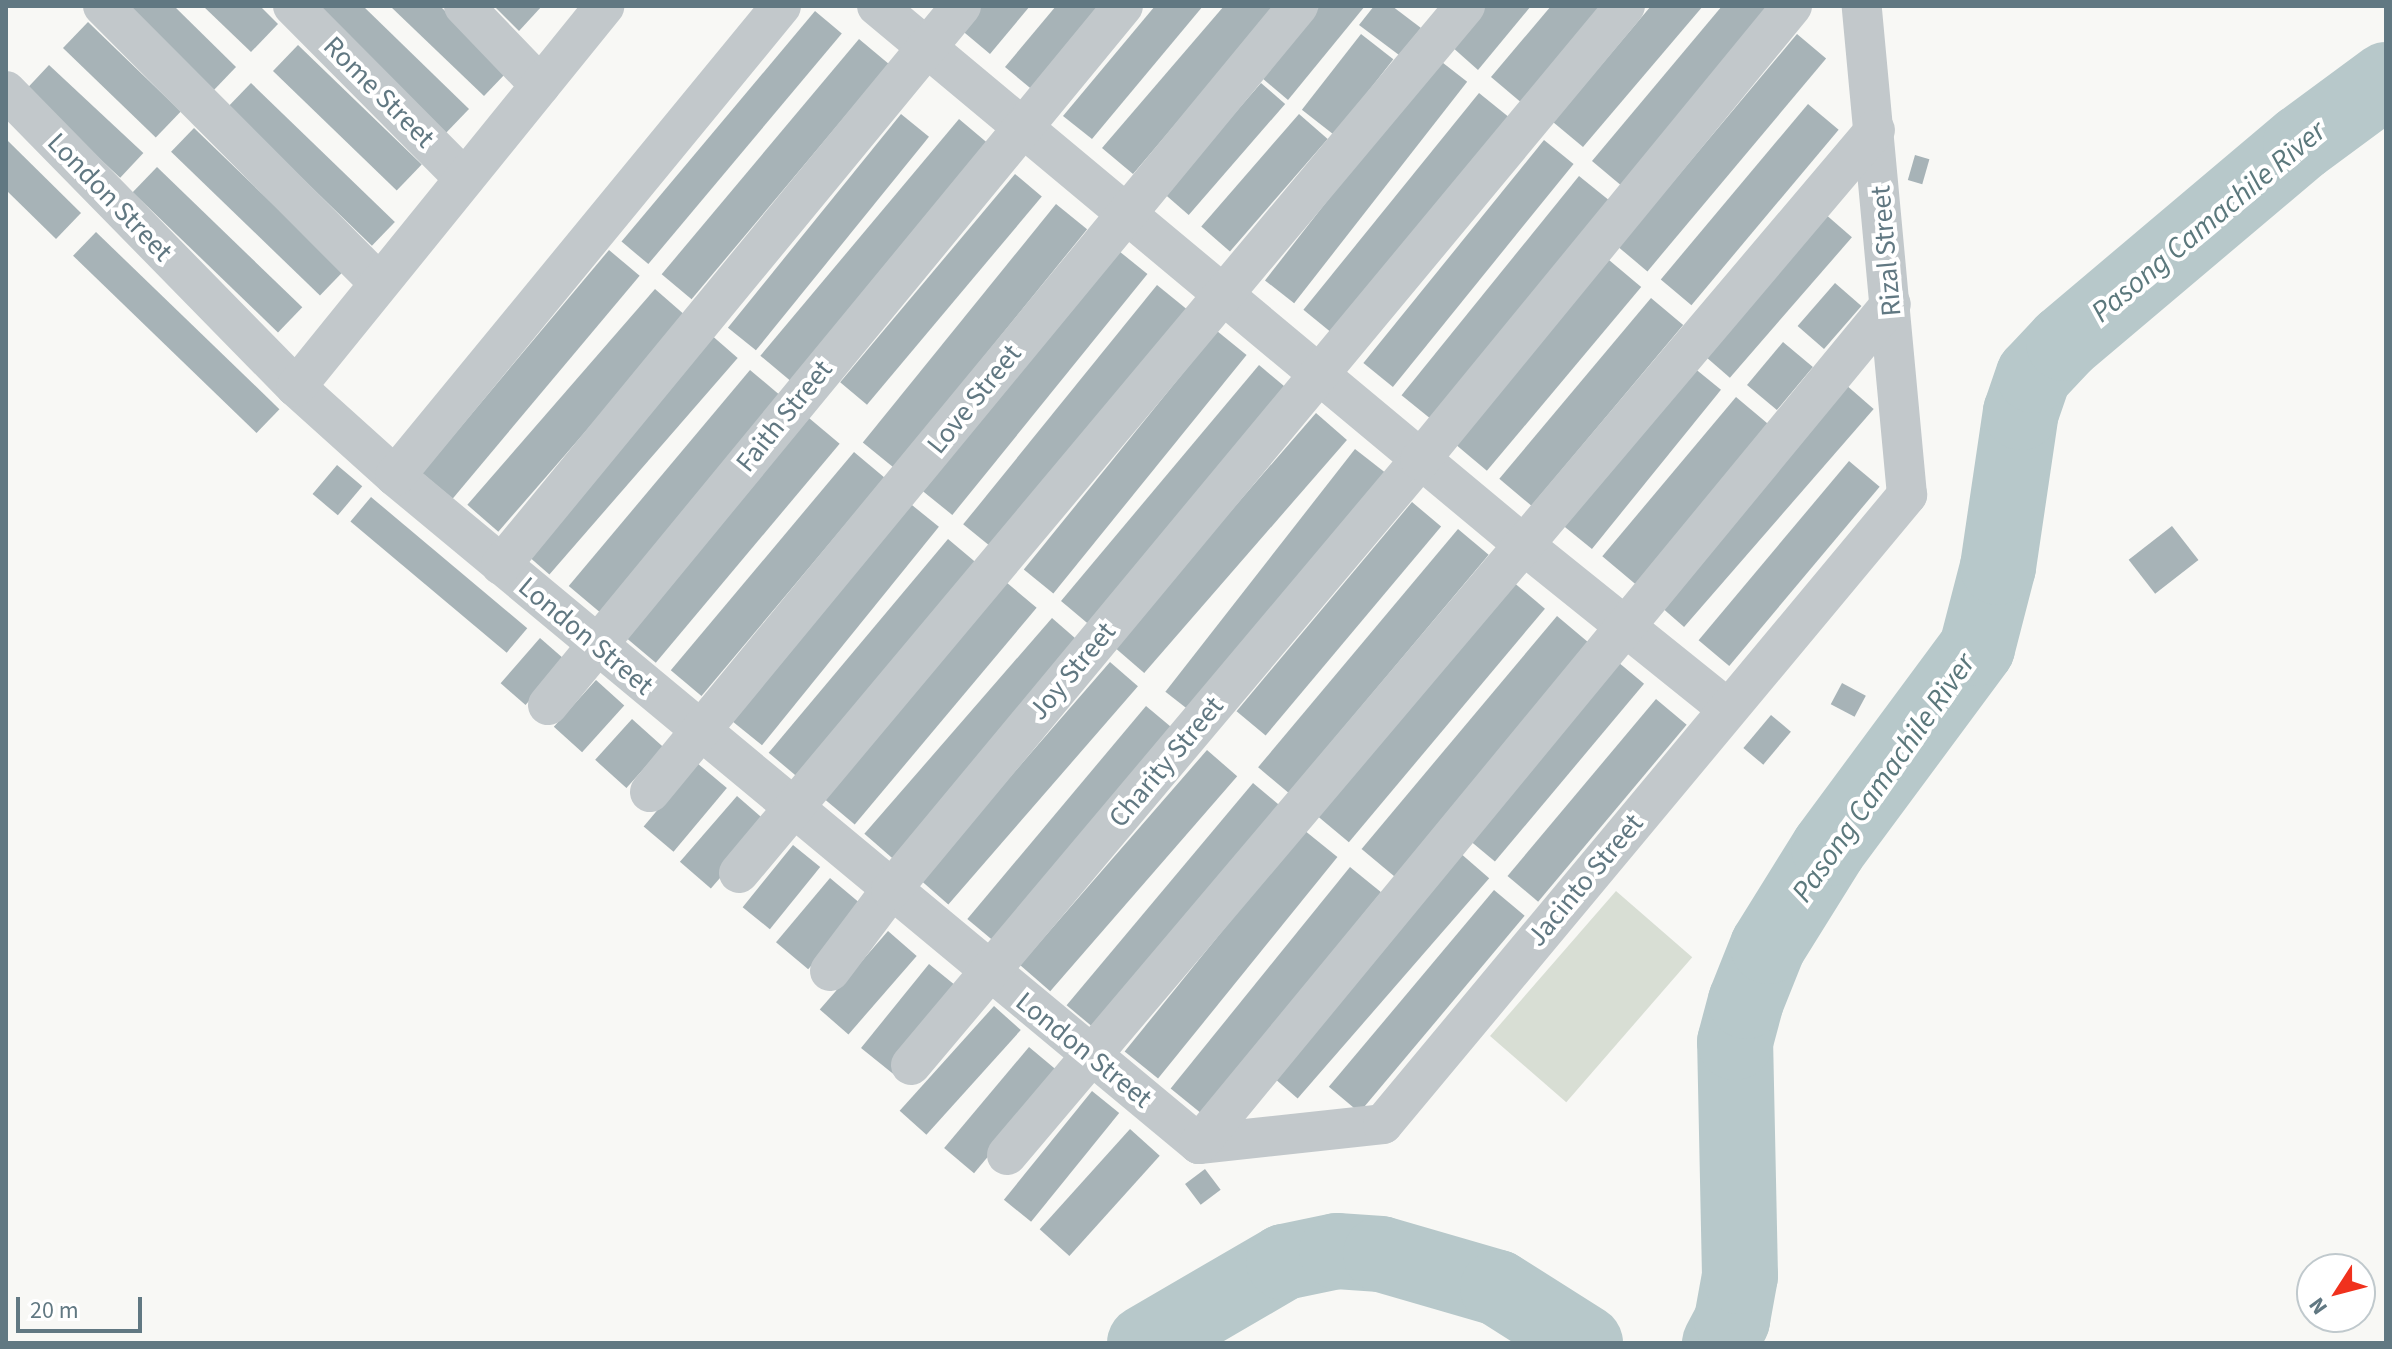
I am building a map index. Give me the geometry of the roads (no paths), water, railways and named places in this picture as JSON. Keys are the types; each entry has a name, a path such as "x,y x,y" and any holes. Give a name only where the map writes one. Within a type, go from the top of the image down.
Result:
{"street":[{"path":"103,6 378,282"},
{"name":"Rome Street","path":"293,6 464,178"},
{"path":"464,6 540,85"},
{"path":"296,387 604,6"},
{"path":"395,476 781,6"},
{"path":"877,6 1420,460 1727,708"},
{"path":"501,565 961,6"},
{"name":"Faith Street","path":"548,705 1020,127 1123,6"},
{"name":"Love Street","path":"650,792 1298,6"},
{"path":"739,873 1465,6"},
{"name":"Joy Street","path":"830,971 891,890 1625,6"},
{"name":"Charity Street","path":"911,1065 1420,460 1792,6"},
{"name":"Rizal Street","path":"1862,6 1907,495"},
{"name":"London Street","path":"6,91 296,387 395,476 1199,1144"},
{"path":"1007,1155 1875,130"},
{"path":"1199,1144 1622,624 1891,304"},
{"name":"Jacinto Street","path":"1199,1144 1383,1124 1907,495"}],"waterway":[{"name":"Pasong Camachile River","path":"1720,1343 1732,1320 1740,1276 1735,1042 1746,1001 1768,946 1829,848 1977,648 1998,567 2021,412 2034,375 2064,343 2301,143 2386,80"},
{"name":"Pasong Camachile River","path":"1145,1343 1284,1262 1337,1251 1381,1254 1498,1288 1585,1343"}]}
